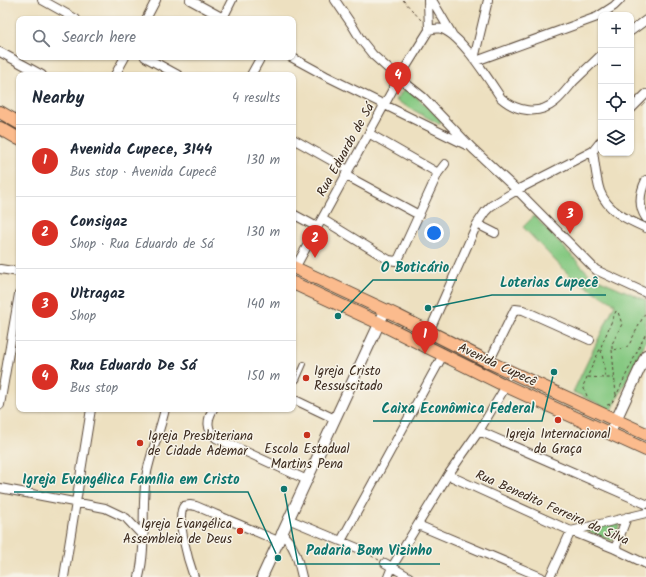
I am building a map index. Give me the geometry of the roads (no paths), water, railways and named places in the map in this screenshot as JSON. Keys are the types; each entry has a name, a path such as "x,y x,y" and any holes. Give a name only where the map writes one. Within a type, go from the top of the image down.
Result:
{"main road":[{"path":"0,112 16,121"},
{"path":"0,128 16,137"},
{"name":"Avenida Cupecê","path":"296,268 490,362 646,434"},
{"name":"Avenida Cupecê","path":"296,284 379,323 506,386 646,450"}],"street":[{"path":"42,0 71,16"},
{"path":"148,16 156,0"},
{"path":"190,0 220,16"},
{"path":"225,16 232,0"},
{"path":"335,0 367,47 386,67 423,97 472,148 517,190 596,270 646,293"},
{"path":"428,0 429,30 443,30 455,38"},
{"path":"432,0 455,38 475,60 501,98 519,109 528,111 544,108 554,102 598,58"},
{"path":"475,60 488,0"},
{"path":"475,60 597,17 614,6 620,0"},
{"path":"634,29 646,20"},
{"name":"Rua Eduardo de Sá","path":"296,264 322,219 346,172 370,134 399,78 429,30"},
{"path":"0,52 37,72"},
{"path":"117,72 123,60"},
{"path":"150,60 172,72"},
{"path":"253,72 259,60"},
{"path":"296,60 472,148"},
{"path":"634,106 646,94"},
{"path":"370,134 438,172"},
{"path":"296,141 420,215"},
{"path":"429,332 477,224 485,212 491,206 517,190 593,151 598,145"},
{"path":"593,151 598,181 604,198 615,212 646,228"},
{"path":"322,219 389,260 395,261 399,258 420,215 438,172 444,164"},
{"path":"646,180 642,188 641,202 646,218"},
{"path":"296,216 317,227"},
{"path":"477,224 494,233"},
{"path":"0,269 16,272"},
{"path":"0,406 3,376 16,309"},
{"path":"490,362 512,312 515,309 590,340"},
{"path":"262,577 385,310"},
{"path":"341,541 443,355"},
{"path":"610,433 645,359"},
{"path":"409,577 390,571 448,475 479,431 506,386"},
{"path":"296,400 335,419"},
{"path":"64,577 91,412"},
{"path":"138,577 143,554 146,475 164,412"},
{"path":"211,412 208,422 209,430 221,441 307,480"},
{"path":"479,431 646,504"},
{"name":"Rua Benedito Ferreira da Silva","path":"448,475 646,564"},
{"path":"0,488 105,508 126,518 143,536"},
{"path":"194,577 183,534 181,518 182,509 184,506 190,504 288,539 292,546 302,577"},
{"path":"550,577 571,531 646,513"},
{"path":"615,549 627,517"},
{"path":"288,519 360,549"},
{"path":"418,525 541,577"}],"lane":[{"path":"296,380 304,364"}],"place":[{"name":"Rua Eduardo De Sá","path":"398,95"},
{"name":"Ultragaz","path":"570,234"},
{"name":"Consigaz","path":"315,258"},
{"name":"Loterias Cupecê","path":"428,308"},
{"name":"O Boticário","path":"338,316"},
{"name":"Avenida Cupece, 3144","path":"425,354"},
{"name":"Caixa Econômica Federal","path":"554,372"},
{"name":"Igreja Cristo Ressuscitado","path":"306,378"},
{"name":"Igreja Internacional da Graça","path":"558,420"},
{"name":"Escola Estadual Martins Pena","path":"307,435"},
{"name":"Igreja Presbiteriana de Cidade Ademar","path":"140,443"},
{"name":"Padaria Bom Vizinho","path":"284,489"},
{"name":"Igreja Evangélica Assembleia de Deus","path":"240,531"},
{"name":"Igreja Evangélica Família em Cristo","path":"278,558"}]}
